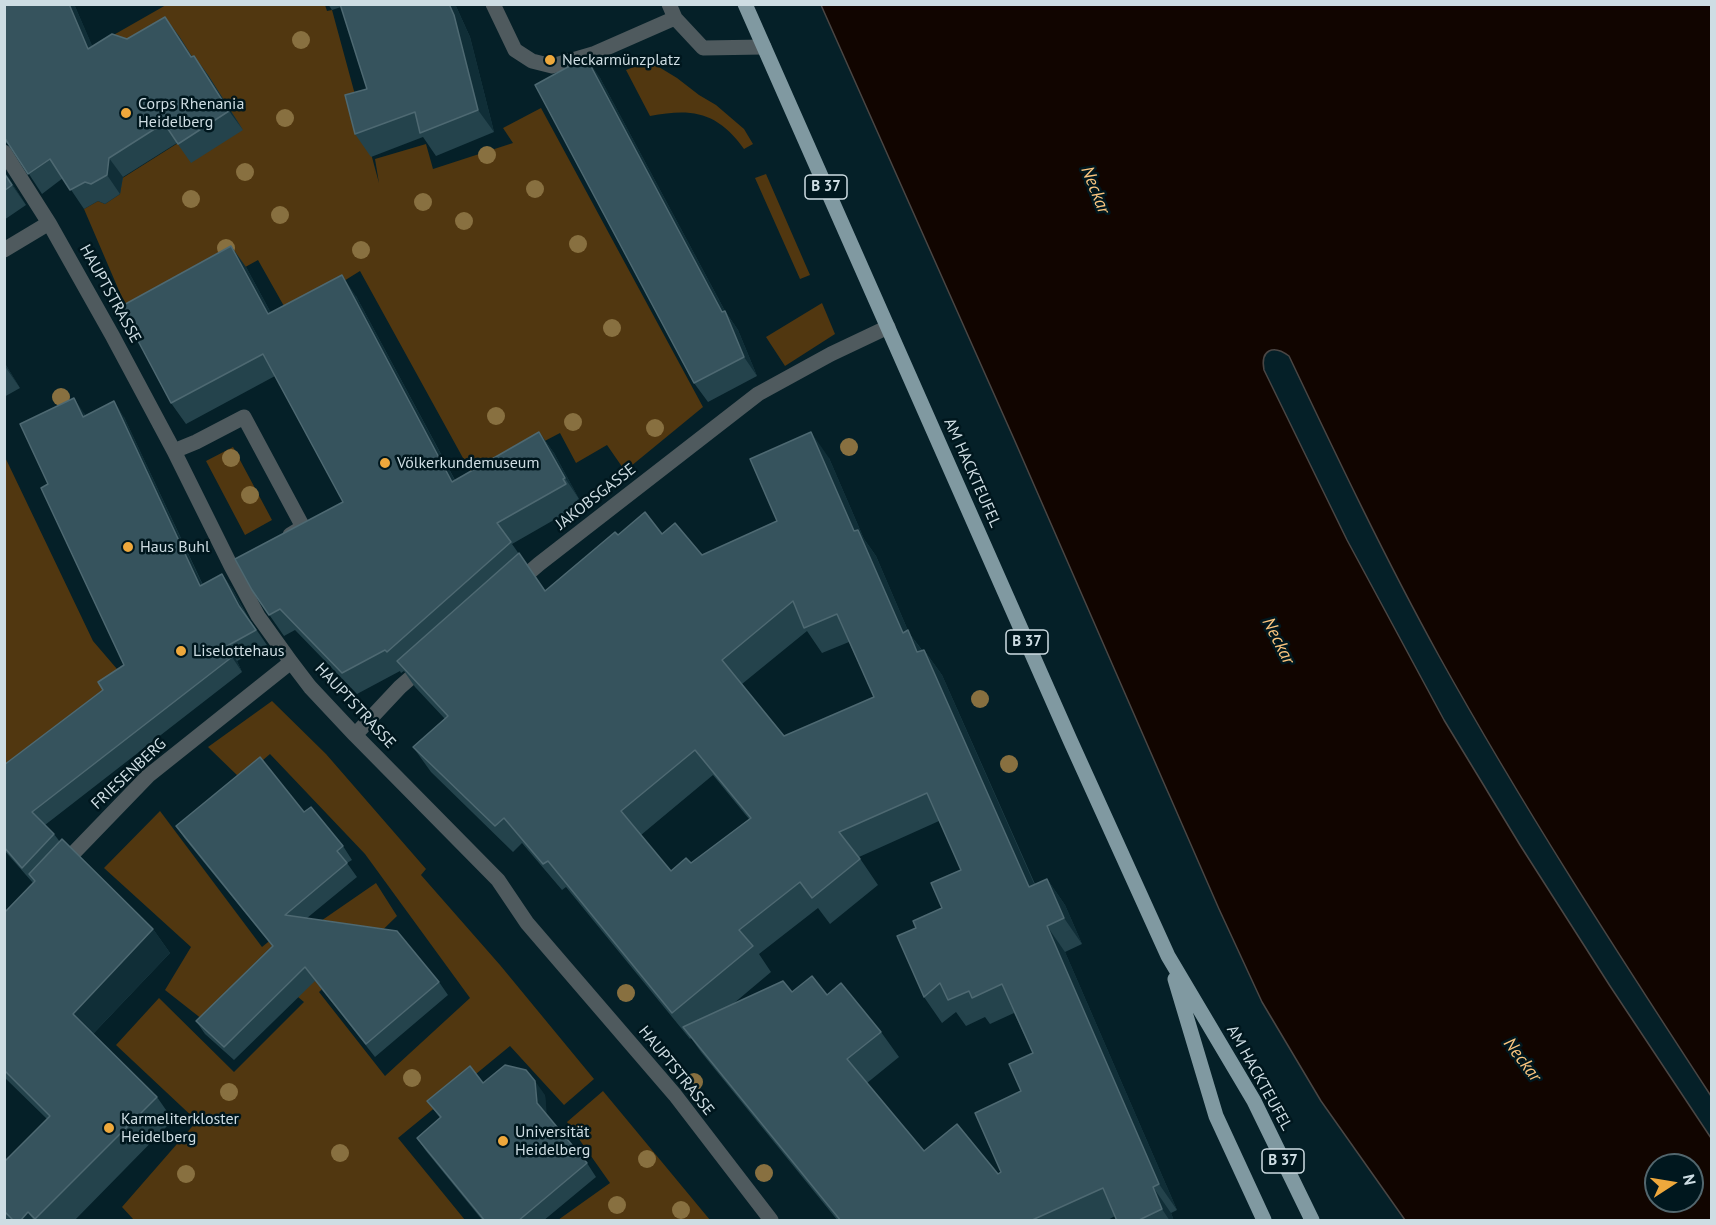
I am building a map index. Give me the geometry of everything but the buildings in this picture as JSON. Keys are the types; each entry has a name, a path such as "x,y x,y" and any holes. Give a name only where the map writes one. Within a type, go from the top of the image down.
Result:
{"main road":[{"name":"AM HACKTEUFEL","path":"745,4 1070,740 1168,956 1254,1101 1312,1221"},
{"name":"AM HACKTEUFEL","path":"1168,956 1216,1116 1263,1221"}],"street":[{"path":"493,4 514,50 532,61 552,66 593,54 672,11 703,48 764,47"},
{"name":"HAUPTSTRASSE","path":"4,152 49,223 112,335 258,616 291,663 355,735 498,880 527,923 675,1095 771,1221"},
{"path":"8,247 49,223"},
{"name":"JAKOBSGASSE","path":"505,594 539,564 758,394 831,354 888,327"},
{"path":"174,451 244,417 303,527 274,543"},
{"path":"231,566 247,558"},
{"path":"355,735 429,660"},
{"name":"FRIESENBERG","path":"49,880 148,776 291,663"}],"shaded area":[{"path":"166,5 325,5 327,11 332,10 379,183 375,159 426,144 433,169 513,143 503,128 541,108 703,407 625,471 607,445 576,463 560,433 474,478 360,271 289,315 258,260 135,328 84,209 98,201 105,204 120,194 121,179 178,143 242,130 89,49"},
{"path":"649,61 716,105 744,129 753,144 744,149 724,127 714,120 692,113 650,116 626,70"},
{"path":"766,174 810,275 800,279 755,178"},
{"path":"822,303 835,334 785,366 766,337"},
{"path":"233,447 272,520 245,535 206,461"},
{"path":"4,455 93,641 123,676 4,769"},
{"path":"272,701 326,754 426,869 421,875 500,965 594,1079 564,1105 510,1046 398,1138 465,1220 134,1220 122,1207 197,1121 116,1045 159,998 234,1072 304,1002 256,962 207,1023 165,990 191,947 104,868 160,811 262,947 289,925 302,934 376,883 397,916 319,992 385,1076 470,998 365,854 270,754 241,779 208,747"},
{"path":"603,1091 710,1220 558,1220 610,1183 567,1122"}],"water":[{"name":"Neckar","path":"821,5 1711,5 1711,1096 1571,879 1439,656 1380,545 1289,356 1278,350 1269,351 1263,363 1264,370 1347,540 1444,720 1610,986 1711,1138 1711,1220 1405,1220 1321,1101 1262,1002"}],"place":[{"name":"Neckarmünzplatz","path":"550,60"},
{"name":"Corps Rhenania Heidelberg","path":"126,113"},
{"name":"Völkerkundemuseum","path":"385,463"},
{"name":"Haus Buhl","path":"128,547"},
{"name":"Liselottehaus","path":"181,651"},
{"name":"Karmeliterkloster Heidelberg","path":"109,1128"},
{"name":"Universität Heidelberg","path":"503,1141"}]}
